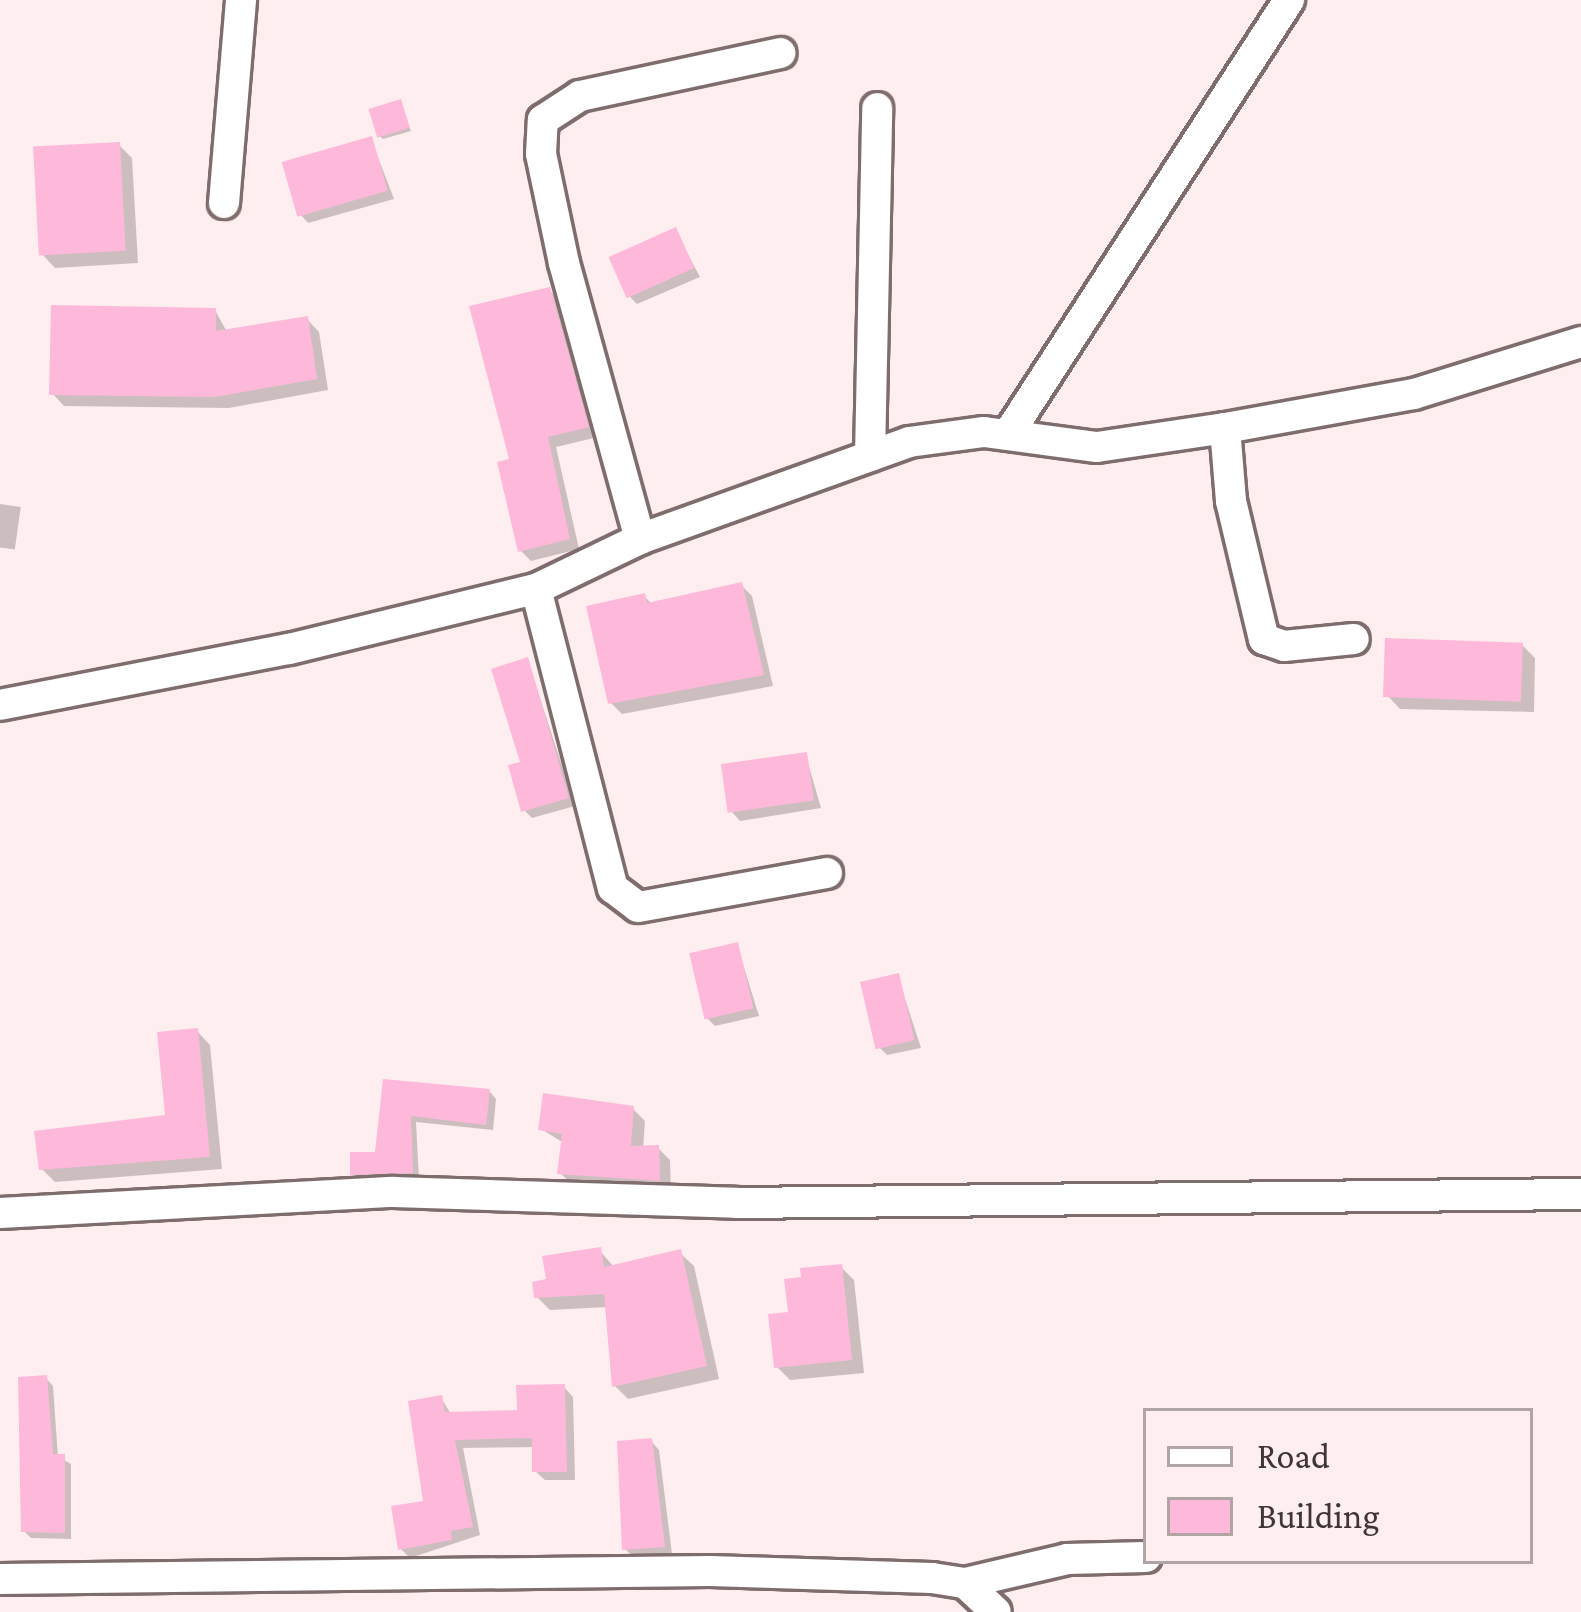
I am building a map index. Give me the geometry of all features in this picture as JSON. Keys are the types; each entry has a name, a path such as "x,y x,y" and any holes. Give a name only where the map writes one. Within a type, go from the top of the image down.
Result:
{"street":[{"path":"224,202 241,0"},
{"path":"1009,433 1289,0"},
{"path":"640,538 564,263 541,154 543,120 580,97 780,52"},
{"path":"870,456 877,108"},
{"path":"0,705 289,649 536,589 640,538 940,436 1009,433 1096,447 1414,394 1581,342"},
{"path":"1225,428 1231,501 1264,639 1284,646 1354,639"},
{"path":"536,589 613,888 638,907 827,873"},
{"path":"0,1213 393,1192 736,1203 1581,1194"},
{"path":"0,1579 710,1571 965,1583 1067,1558 1143,1557"},
{"path":"965,1583 996,1612"}],"building":[{"path":"401,99 410,128 377,138 368,109"},
{"path":"372,136 388,191 297,217 282,162"},
{"path":"120,142 126,251 39,255 33,147"},
{"path":"676,227 694,268 627,298 608,257"},
{"path":"550,287 589,427 548,437 570,539 518,552 497,462 509,459 469,306"},
{"path":"51,305 216,308 216,331 308,316 317,379 215,397 49,395"},
{"path":"742,582 764,675 608,704 586,606 645,593 647,603"},
{"path":"1385,638 1523,643 1521,702 1383,697"},
{"path":"528,657 569,798 521,812 508,765 520,762 491,669"},
{"path":"807,752 814,801 728,813 721,764"},
{"path":"738,942 753,1008 705,1020 689,953"},
{"path":"899,973 915,1040 876,1049 860,982"},
{"path":"198,1028 210,1157 39,1170 34,1131 165,1115 157,1032"},
{"path":"383,1079 490,1089 486,1125 411,1116 413,1173 350,1175 350,1152 375,1152"},
{"path":"543,1093 634,1106 631,1146 659,1145 660,1181 557,1174 562,1134 538,1130"},
{"path":"601,1247 604,1267 681,1249 707,1366 612,1387 604,1294 534,1298 532,1282 546,1279 542,1256"},
{"path":"842,1264 852,1360 774,1368 768,1314 788,1312 784,1279 801,1277 800,1268"},
{"path":"47,1375 53,1454 65,1454 65,1533 21,1532 18,1377"},
{"path":"565,1384 567,1472 532,1472 532,1438 455,1440 473,1527 451,1531 452,1540 398,1550 391,1506 423,1501 408,1401 442,1395 445,1412 517,1410 516,1385"},
{"path":"652,1438 665,1547 622,1550 617,1441"}]}
